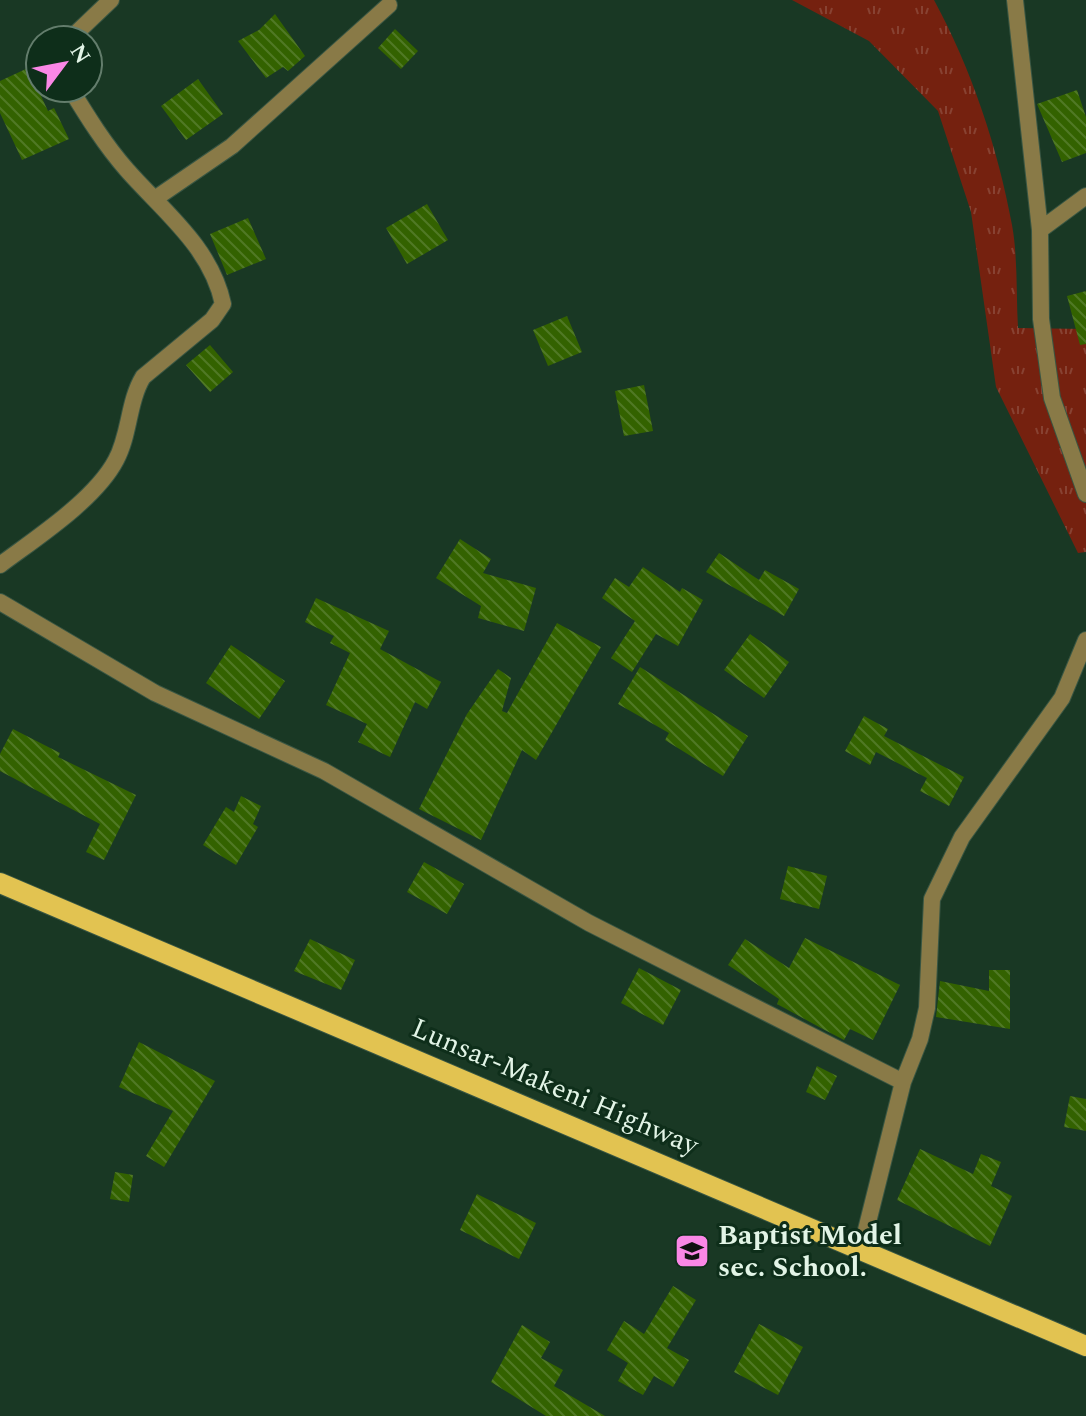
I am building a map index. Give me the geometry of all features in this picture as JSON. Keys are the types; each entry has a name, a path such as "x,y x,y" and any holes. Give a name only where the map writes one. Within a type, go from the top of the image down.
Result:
{"main road":[{"name":"Lunsar-Makeni Highway","path":"0,883 1086,1346"}],"street":[{"path":"86,24 111,0"},
{"path":"1015,0 1040,230 1041,319 1052,398 1086,494"},
{"path":"156,198 232,146 389,5"},
{"path":"0,565 51,527 100,482 115,463 124,444 137,388 143,377 212,320 223,304 217,283 187,234 127,170 81,104"},
{"path":"1040,230 1086,196"},
{"path":"0,602 155,693 324,771 511,875 589,923 903,1082"},
{"path":"861,1250 903,1082 920,1039 927,1008 932,899 962,837 1062,698 1086,640"}],"green space":[{"path":"792,0 934,0 960,53 982,109 999,167 1014,238 1018,328 1086,329 1086,552 1078,553 996,387 971,212 938,111 869,41"}],"building":[{"path":"275,14 305,56 288,71 283,67 266,78 238,41 259,30"},
{"path":"395,29 418,51 401,69 378,48"},
{"path":"24,70 24,104 45,104 48,111 54,108 69,139 22,160 0,113 0,81"},
{"path":"198,79 223,114 186,140 161,106"},
{"path":"1077,90 1086,117 1086,153 1062,162 1037,104"},
{"path":"427,204 448,240 407,264 386,228"},
{"path":"248,218 266,259 227,275 210,234"},
{"path":"1086,291 1086,344 1080,345 1067,296"},
{"path":"567,316 582,352 548,366 533,330"},
{"path":"210,345 233,372 210,392 186,365"},
{"path":"644,385 653,431 624,436 615,391"},
{"path":"460,539 491,559 483,573 536,588 524,631 478,618 481,606 436,578"},
{"path":"719,553 759,580 765,570 799,589 784,616 706,572"},
{"path":"643,567 680,592 682,588 703,600 678,646 656,634 632,672 611,658 635,621 602,598 615,578 629,587"},
{"path":"316,598 389,631 380,649 441,682 427,709 415,702 390,757 358,742 367,724 326,705 350,653 330,643 334,636 305,622"},
{"path":"557,623 601,647 536,760 522,750 481,840 419,809 467,714 498,669 511,678 502,711 507,713"},
{"path":"750,634 789,662 764,698 724,670"},
{"path":"231,645 285,681 259,719 206,683"},
{"path":"640,667 748,736 723,776 665,740 669,733 618,704"},
{"path":"864,716 888,729 884,736 964,777 949,806 920,791 927,778 876,752 870,765 845,751"},
{"path":"13,729 60,753 58,757 136,795 104,860 86,852 100,824 0,771 0,754"},
{"path":"241,796 261,806 253,824 258,827 236,865 203,845 226,807 234,812"},
{"path":"424,862 464,884 447,914 407,892"},
{"path":"788,866 827,876 819,909 780,899"},
{"path":"805,938 900,985 873,1040 850,1029 844,1040 777,1004 779,999 728,965 745,939 789,968"},
{"path":"310,939 355,960 341,990 294,971"},
{"path":"639,968 681,990 663,1025 621,1003"},
{"path":"989,970 1010,970 1010,1029 936,1017 940,981 989,991"},
{"path":"139,1042 215,1081 164,1167 146,1156 173,1111 119,1087"},
{"path":"817,1066 837,1076 825,1100 806,1092"},
{"path":"1070,1096 1086,1099 1086,1131 1064,1127"},
{"path":"920,1149 973,1174 981,1154 1001,1162 991,1186 1012,1196 990,1246 897,1200"},
{"path":"115,1172 133,1175 129,1202 110,1199"},
{"path":"477,1194 536,1223 519,1259 460,1230"},
{"path":"673,1286 696,1300 667,1348 689,1360 673,1387 654,1376 643,1395 618,1381 628,1363 607,1350 624,1321 644,1334"},
{"path":"759,1324 803,1347 778,1395 734,1372"},
{"path":"522,1325 550,1342 541,1358 563,1370 554,1386 605,1416 546,1416 491,1382"}],"place":[{"name":"Baptist Model sec. School.","path":"692,1251"}]}
